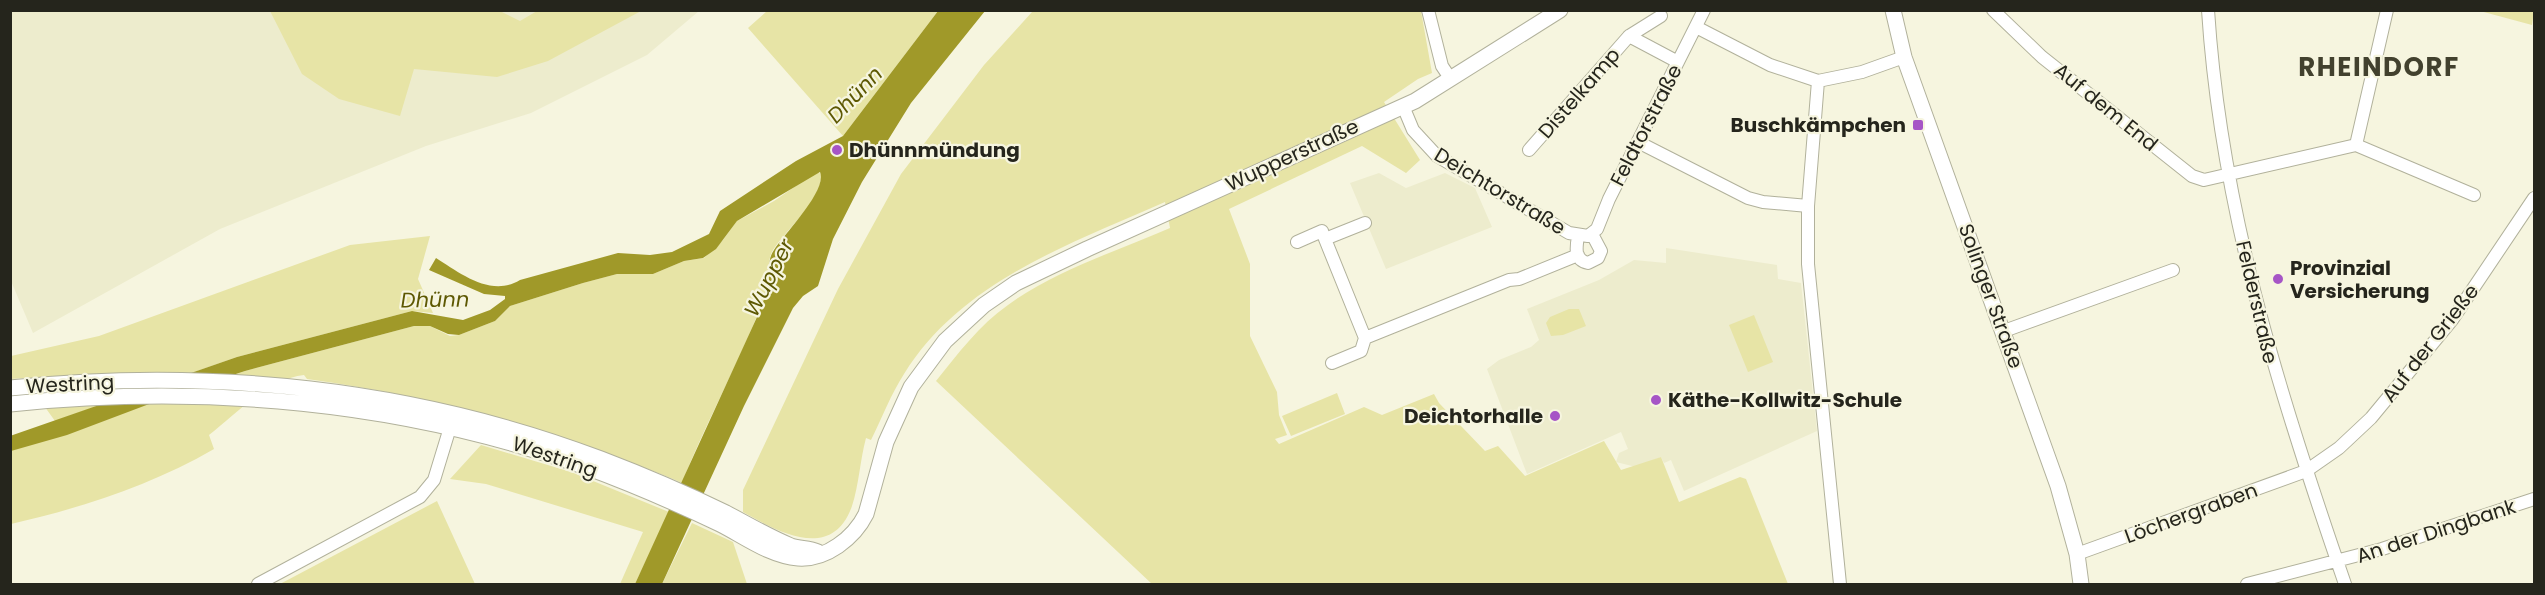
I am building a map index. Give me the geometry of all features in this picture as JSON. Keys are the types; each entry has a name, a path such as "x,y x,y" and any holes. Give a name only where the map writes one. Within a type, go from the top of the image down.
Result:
{"main road":[{"name":"Wupperstraße","path":"1016,283 1425,95 1560,10"},
{"name":"Solinger Straße","path":"1893,10 1904,57 2058,486 2077,554 2081,585"},
{"name":"Westring","path":"10,388 205,379 310,388 368,396 452,420 548,454 657,488 759,537 820,553 845,541 861,525 896,416 932,357 971,316 1016,283"},
{"name":"Westring","path":"10,404 143,395 273,400 452,420"}],"street":[{"path":"1428,10 1442,66 1450,78"},
{"name":"Feldtorstraße","path":"1585,236 1638,142 1704,10"},
{"name":"Auf dem End","path":"1993,10 2042,57 2192,176 2204,180 2356,145"},
{"name":"Felderstraße","path":"2208,10 2212,77 2229,174 2262,328 2306,471 2345,585"},
{"path":"2387,10 2356,145 2474,195"},
{"name":"Distelkamp","path":"1529,150 1629,36 1661,16"},
{"path":"1696,27 1770,65 1818,81 1862,72 1904,57"},
{"name":"Distelkamp","path":"1629,36 1678,62"},
{"path":"1818,81 1808,206 1808,264 1840,585"},
{"name":"Deichtorstraße","path":"1332,363 1361,351 1365,338 1578,255 1586,263 1598,258 1601,248 1585,236 1515,203 1437,156 1413,130 1403,106"},
{"path":"1638,142 1748,198 1763,202 1808,206"},
{"name":"Auf der Grieße","path":"2306,471 2339,448 2378,409 2452,320 2530,212 2535,198"},
{"path":"1325,239 1365,223"},
{"path":"1297,242 1322,231 1365,338"},
{"path":"1578,255 1585,236"},
{"path":"2004,331 2173,270"},
{"path":"258,585 420,497 434,480 452,420"},
{"name":"Löchergraben","path":"2077,554 2306,471"},
{"name":"An der Dingbank","path":"2247,585 2337,562 2535,499"}],"shaded area":[{"path":"498,10 520,21 537,11 641,11 548,61 497,77 414,69 400,116 339,99 302,74 270,11"},
{"path":"1037,10 1421,11 1432,73 1418,79 1384,102 1420,160 1406,173 1362,146 1229,209 1250,264 1250,336 1277,392 1279,415 1287,435 1275,439 1279,444 1364,407 1382,415 1434,394 1439,403 1485,451 1498,446 1525,476 1604,441 1621,470 1661,457 1679,502 1740,477 1746,479 1788,584 1152,584 936,381 969,340 997,313 1026,293 1086,262 1170,228 1165,202 1056,250 987,290 956,314 928,342 904,374 871,440 866,438 852,506 843,523 831,534 818,538 803,538 772,527 743,512 743,490 838,289 901,174 984,65 1032,12"},
{"path":"10,11 699,11 647,55 531,113 426,146 220,229 33,333 11,281"},
{"path":"767,11 938,11 843,136 748,28"},
{"path":"2480,11 2534,11 2532,25"},
{"path":"816,172 822,174 815,195 771,254 769,286 765,298 682,483 646,468 498,418 422,399 307,379 304,375 278,383 253,399 209,435 214,449 190,462 116,494 64,511 11,524 10,451 245,371 414,326 430,326 450,336 459,335 495,321 510,306 583,283 617,274 653,274 684,261 704,258 723,240 737,221 774,201"},
{"path":"1379,173 1406,188 1445,173 1475,188 1492,227 1386,269 1350,183"},
{"path":"430,236 418,279 433,313 412,311 237,357 55,421 24,378 11,379 11,356 99,336 350,245"},
{"name":"Käthe-Kollwitz-Schule","path":"1666,248 1777,265 1778,279 1801,283 1817,431 1684,491 1671,460 1664,463 1661,457 1636,467 1616,462 1619,453 1628,449 1621,432 1527,474 1487,369 1499,360 1531,347 1539,340 1527,309 1599,280 1634,260 1666,263"},
{"path":"1569,309 1579,309 1586,326 1563,335 1551,336 1546,323 1550,317"},
{"path":"1754,315 1773,362 1748,372 1729,325"},
{"path":"1337,393 1345,414 1291,436 1282,416"},
{"path":"481,445 571,472 669,512 635,584 620,584 643,532 486,484 450,479"},
{"path":"437,501 475,584 280,584"},
{"path":"692,523 733,542 747,584 662,584"}],"water":[{"name":"Wupper","path":"938,11 985,11 911,103 862,182 833,239 818,286 803,296 793,308 744,406 662,584 635,584 757,317 768,287 769,263 772,254 818,190 821,180 820,172 737,221 716,249 703,258 684,261 653,274 617,274 510,306 495,321 459,335 448,334 430,326 414,326 245,371 181,392 67,435 11,451 10,436 237,357 412,311 463,320 490,310 505,299 505,296 484,294 429,270 436,258 476,281 498,286 509,285 618,253 650,255 672,252 709,234 720,211 796,161 843,136"}],"place":[{"name":"Buschkämpchen","path":"1918,125"},
{"name":"Dhünnmündung","path":"837,150"},
{"name":"Provinzial Versicherung","path":"2278,279"},
{"name":"Käthe-Kollwitz-Schule","path":"1656,400"},
{"name":"Deichtorhalle","path":"1555,416"}],"district":[{"name":"RHEINDORF","path":"2379,67"}],"water label":[{"name":"Dhünn","path":"855,95"},
{"name":"Dhünn","path":"435,300"}]}
